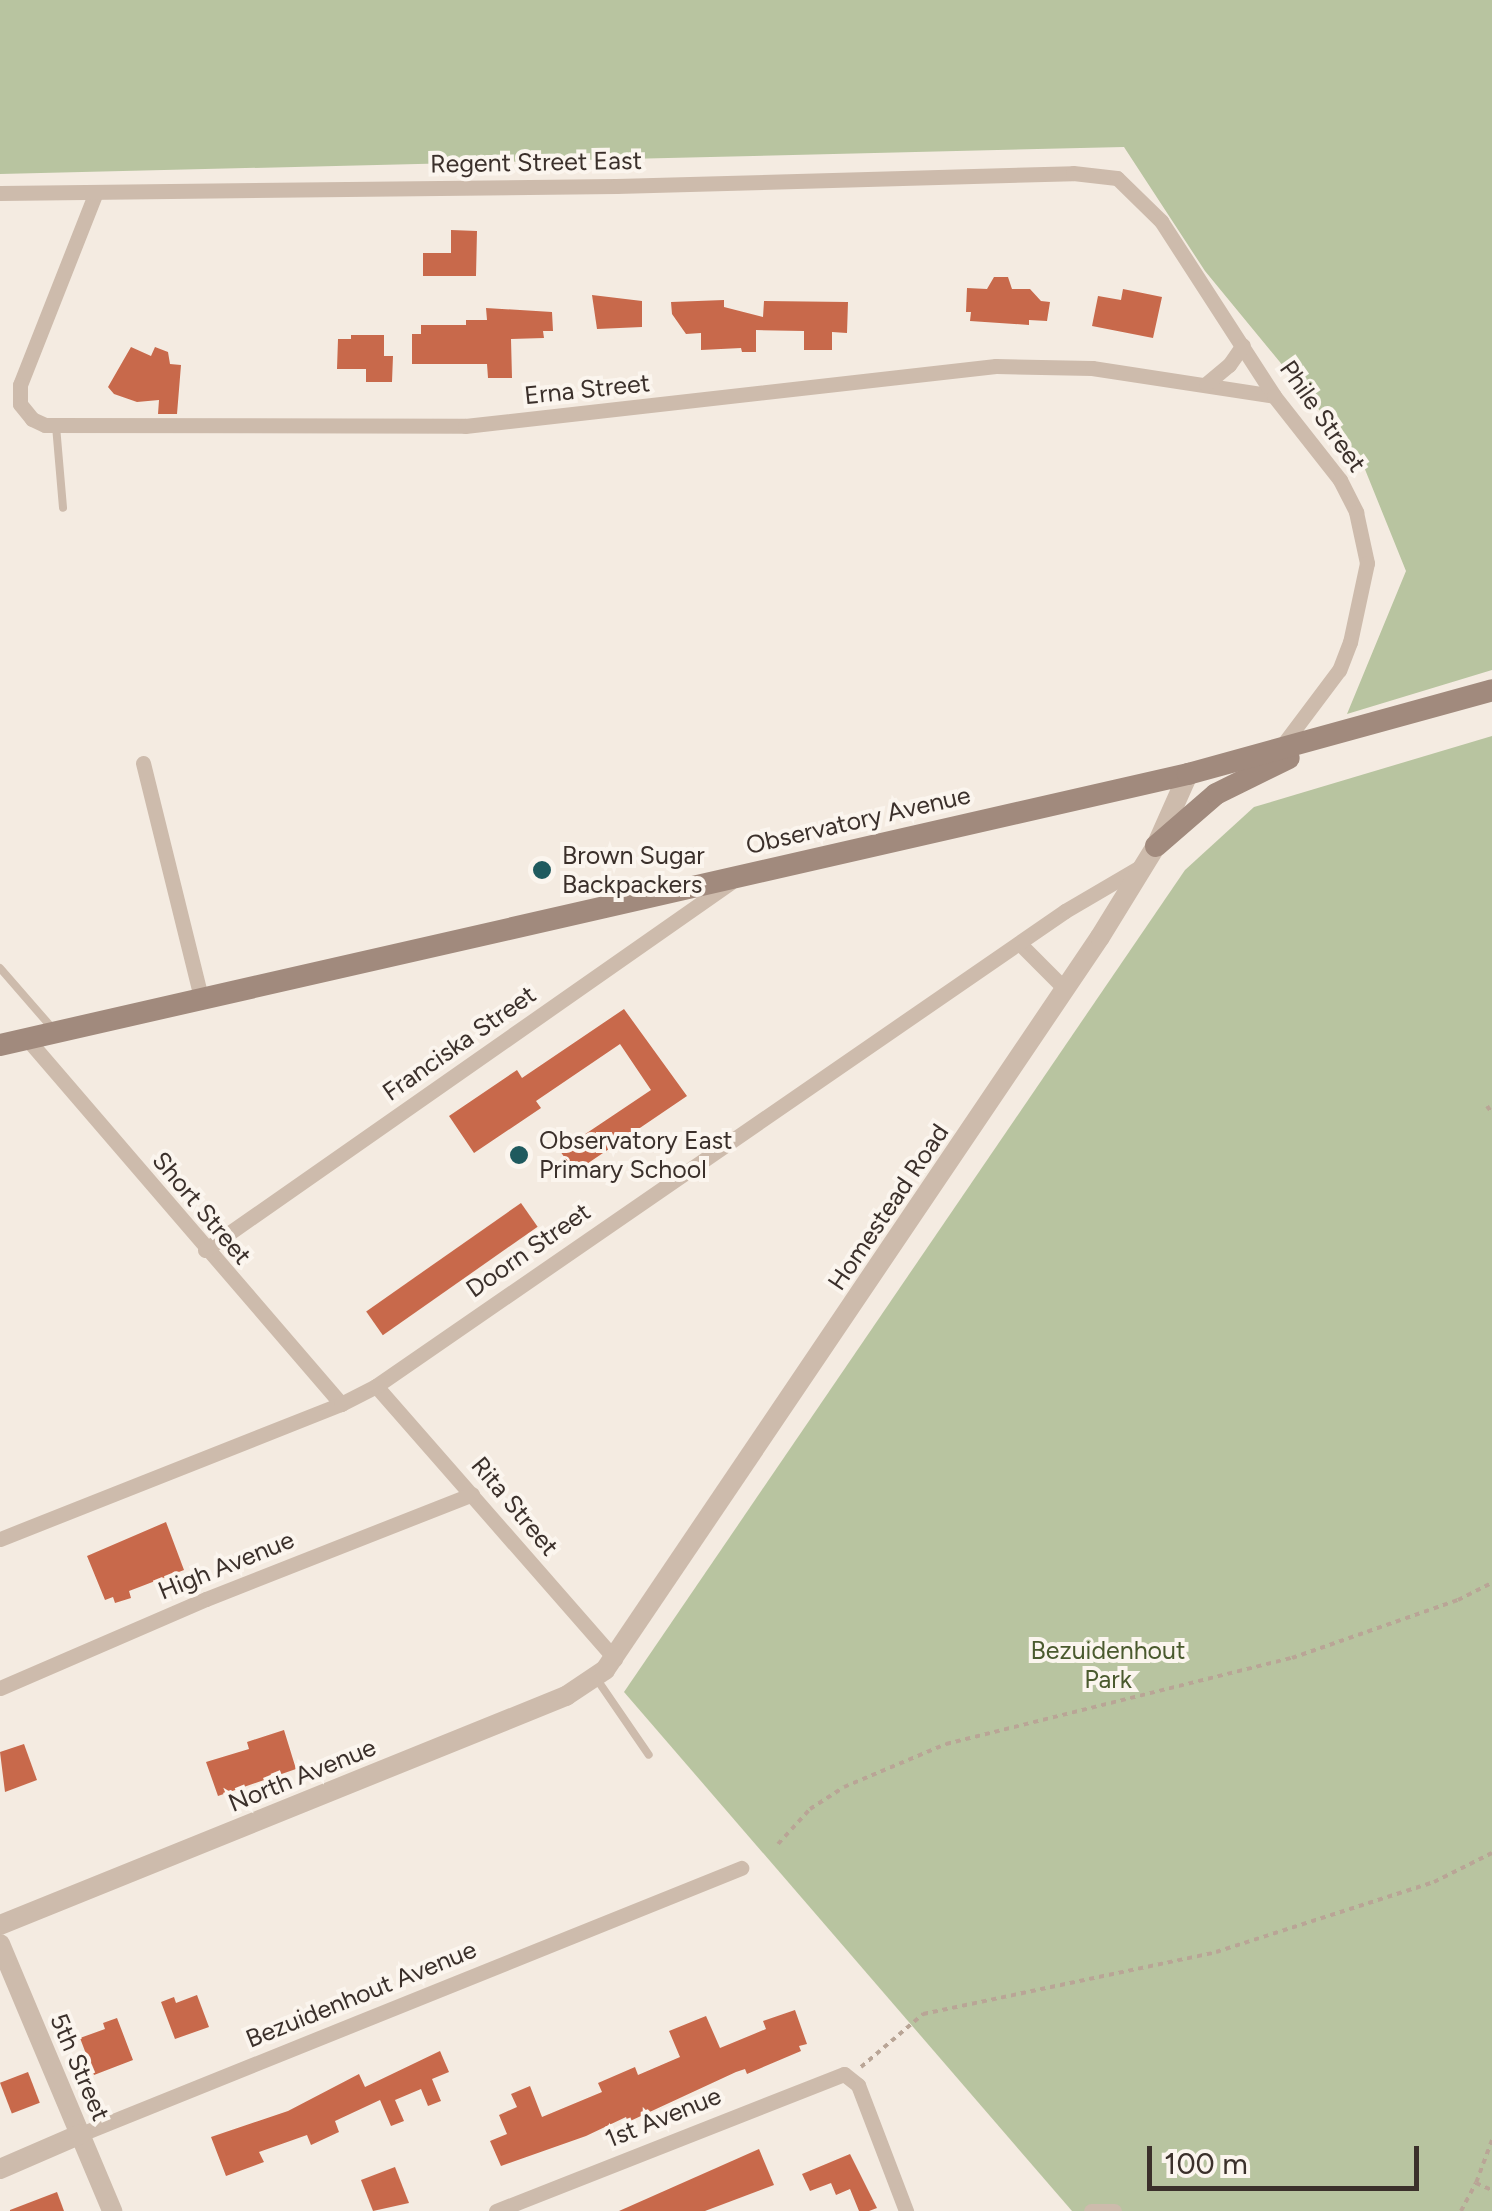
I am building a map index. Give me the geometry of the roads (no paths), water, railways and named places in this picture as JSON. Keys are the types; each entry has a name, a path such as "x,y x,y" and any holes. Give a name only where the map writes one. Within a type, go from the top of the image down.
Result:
{"main road":[{"name":"Observatory Avenue","path":"0,1045 1188,774 1492,690"},
{"path":"1151,855 1216,794 1336,734"}],"street":[{"name":"Regent Street East","path":"0,192 654,185 1073,173"},
{"name":"Phile Street","path":"1073,173 1126,183 1160,221 1274,396 1340,480 1356,512 1366,563 1360,612 1339,670 1280,749"},
{"path":"56,426 32,420 20,404 26,363 96,192"},
{"path":"1206,384 1243,345"},
{"name":"Erna Street","path":"56,426 465,426 996,366 1092,368 1274,396"},
{"path":"143,762 202,1001"},
{"name":"Homestead Road","path":"615,1659 1151,855 1188,774"},
{"name":"Doorn Street","path":"0,1539 341,1404 376,1386 1151,855"},
{"name":"Franciska Street","path":"205,1250 741,875"},
{"path":"1019,943 1064,989"},
{"name":"Short Street","path":"29,1040 205,1250 341,1404"},
{"name":"Rita Street","path":"376,1386 615,1659"},
{"name":"High Avenue","path":"0,1688 206,1599 472,1494"},
{"name":"North Avenue","path":"0,1925 566,1696 596,1678 615,1659"},
{"name":"Bezuidenhout Avenue","path":"0,2169 741,1868"},
{"name":"5th Street","path":"0,1944 112,2211"},
{"name":"1st Avenue","path":"496,2211 830,2076 850,2076 858,2086 906,2211"},
{"path":"1091,2211 1114,2211"}],"lane":[{"path":"56,426 63,508"},
{"path":"0,968 57,1034"},
{"path":"596,1678 649,1755"}],"place":[{"name":"Brown Sugar Backpackers","path":"542,870"},
{"name":"Observatory East Primary School","path":"519,1155"}],"park label":[{"name":"Bezuidenhout Park","path":"1108,1666"}]}
